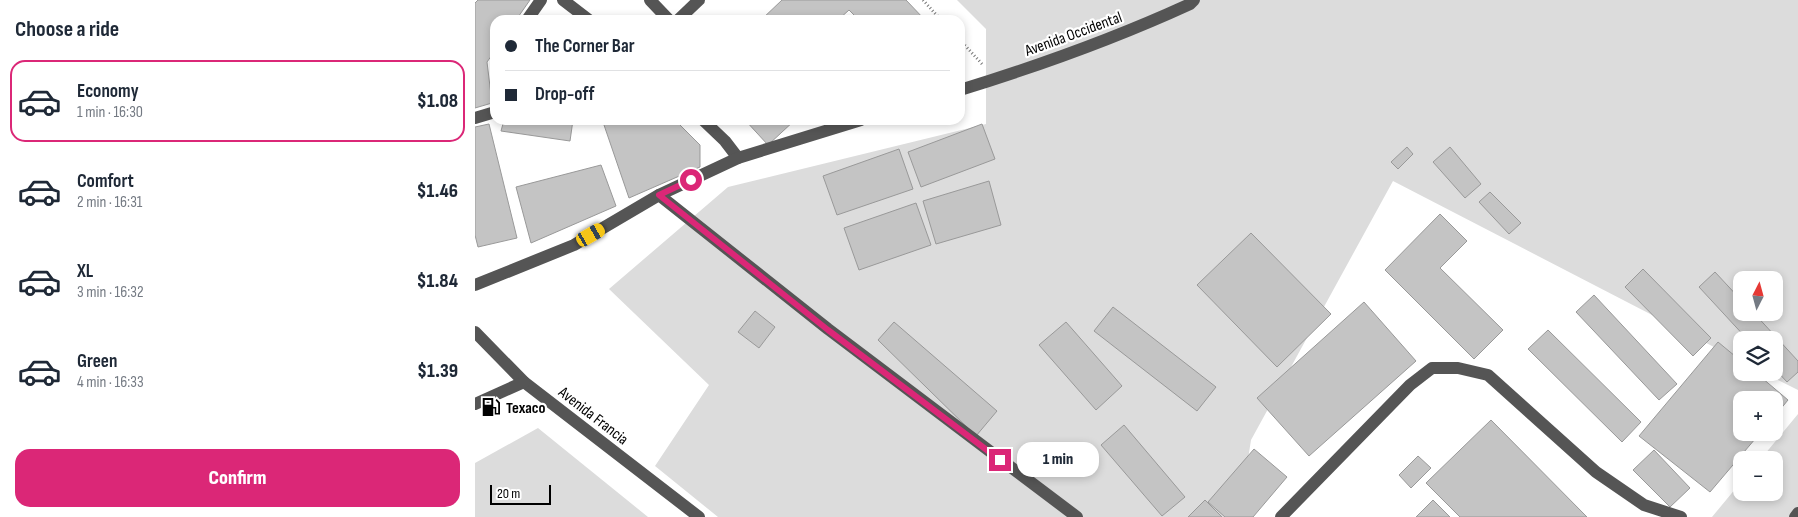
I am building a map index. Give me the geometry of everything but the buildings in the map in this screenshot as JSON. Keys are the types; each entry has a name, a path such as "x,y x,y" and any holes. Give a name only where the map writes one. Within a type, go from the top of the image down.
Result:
{"street":[{"path":"530,15 541,0"},
{"path":"563,0 582,15"},
{"path":"650,0 664,15"},
{"path":"683,15 699,0"},
{"name":"Avenida Occidental","path":"965,88 1143,26 1190,4 1194,0"},
{"path":"475,118 490,114"},
{"path":"708,125 725,141 738,158"},
{"path":"475,286 574,245 659,195 738,158 845,125"},
{"path":"659,195 828,330 1077,517"},
{"name":"Avenida Francia","path":"475,332 524,382 699,517"},
{"path":"1281,517 1410,385 1432,368 1458,368 1488,375 1596,472 1644,504 1681,517"},
{"path":"475,404 524,382"},
{"path":"1795,517 1798,513"}],"path":[{"path":"923,0 936,15"},
{"path":"965,45 996,78"}],"shaded area":[{"path":"957,0 1798,0 1798,390 1780,381 1783,381 1783,331 1733,331 1733,357 1393,181 1251,440 1239,517 718,517 655,466 709,385 609,289 728,187 986,124 986,29"},
{"path":"1798,414 1798,517 1712,517 1733,492 1733,501 1783,501 1783,451 1767,451 1776,441 1783,441 1783,432"},
{"path":"538,428 648,517 475,517 475,463"}],"place":[{"name":"Texaco","path":"491,407"}],"route":[{"path":"691,180 659,195 828,330 1000,460"}]}
